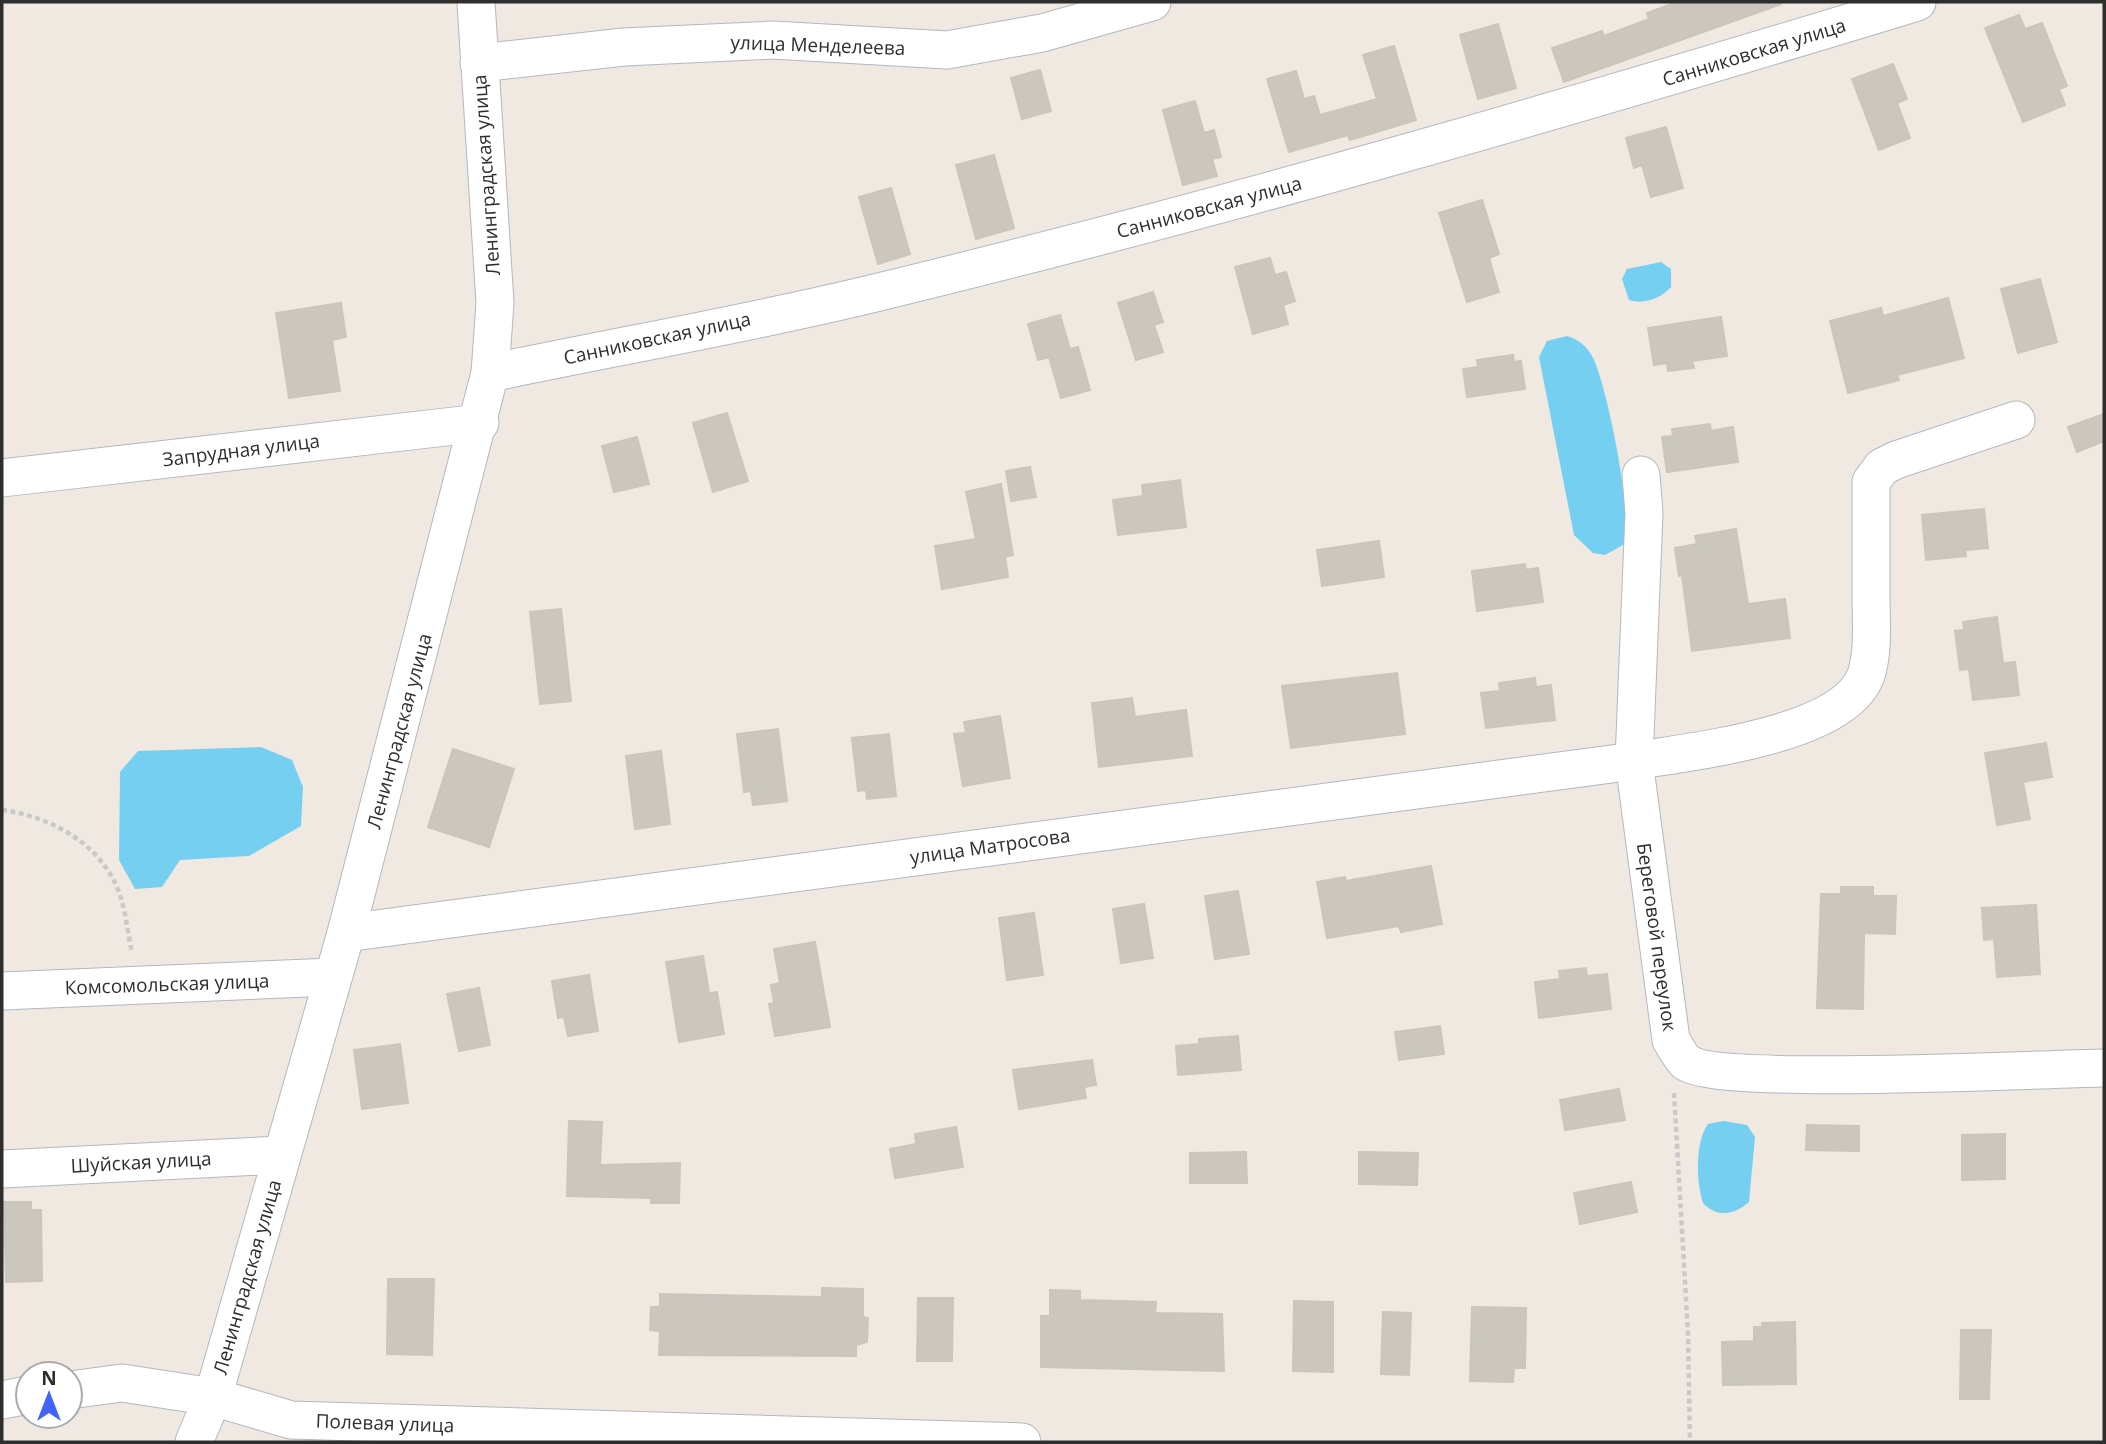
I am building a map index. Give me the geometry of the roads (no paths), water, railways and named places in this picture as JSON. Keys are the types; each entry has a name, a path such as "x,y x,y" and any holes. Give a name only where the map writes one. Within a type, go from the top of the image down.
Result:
{"street":[{"name":"Ленинградская улица","path":"194,1442 213,1397 346,933 480,423 490,373 495,303 476,2"},
{"name":"улица Менделеева","path":"479,63 624,47 773,40 947,50 1052,30 1152,2"},
{"name":"Санниковская улица","path":"490,373 872,294 1265,192 1553,113 1917,2"},
{"name":"улица Матросова","path":"346,933 1634,761 1705,749 1810,724 1846,702 1856,693 1866,674 1871,646 1871,482 1882,467 1896,460 2016,420"},
{"name":"Запрудная улица","path":"2,478 480,423"},
{"name":"Береговой переулок","path":"1641,475 1644,513 1634,761 1671,1040 1687,1062 1713,1070 1772,1075 2103,1068"},
{"name":"Комсомольская улица","path":"2,990 332,977"},
{"name":"Шуйская улица","path":"2,1169 281,1155"},
{"name":"Полевая улица","path":"84,1388 121,1383 213,1397 291,1420 1022,1442"}],"water":[{"path":"1661,262 1671,269 1671,287 1652,300 1629,300 1622,279 1627,269"},
{"path":"1567,336 1581,343 1594,360 1607,403 1618,456 1625,508 1623,545 1605,555 1593,553 1574,535 1539,357 1547,341"},
{"path":"261,747 292,760 303,787 301,826 249,856 180,860 162,887 135,889 119,860 120,772 138,751"},
{"path":"1724,1121 1747,1125 1755,1137 1749,1202 1732,1212 1720,1213 1703,1203 1698,1173 1701,1141 1708,1124"}]}
